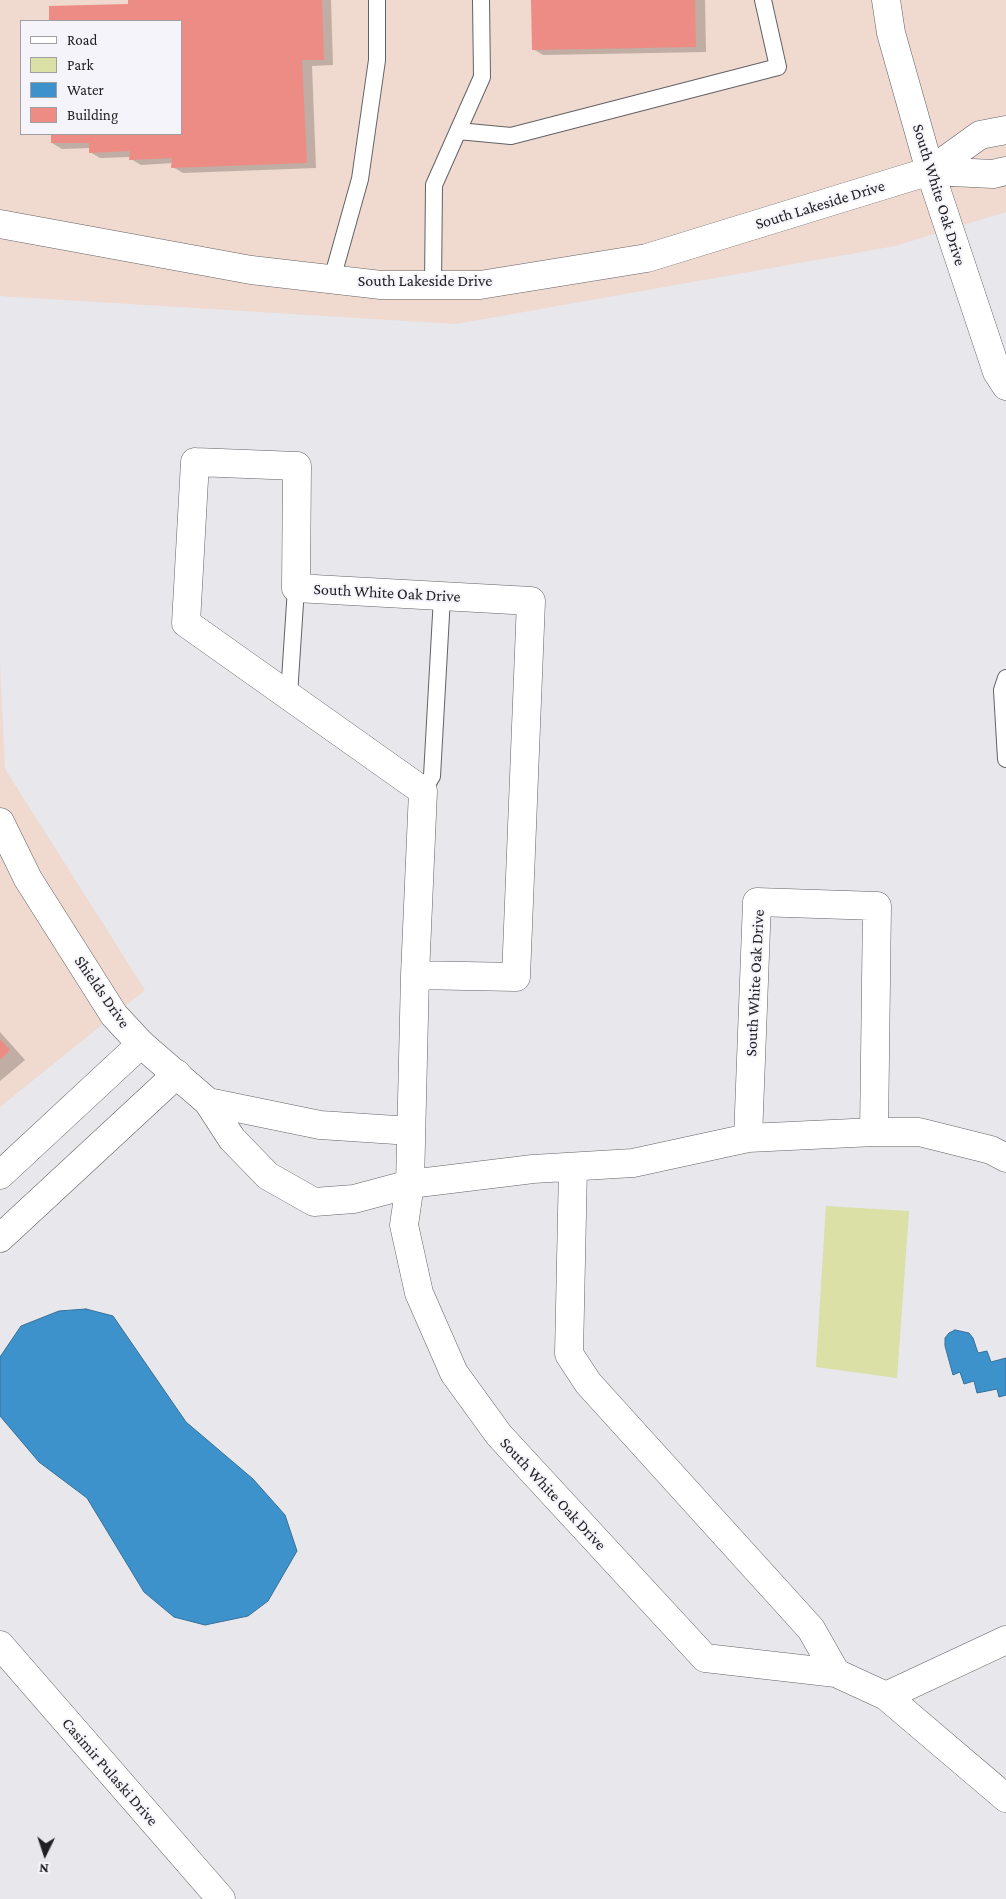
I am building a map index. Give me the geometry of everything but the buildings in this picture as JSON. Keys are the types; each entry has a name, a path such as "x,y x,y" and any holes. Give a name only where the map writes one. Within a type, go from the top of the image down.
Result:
{"street":[{"name":"South White Oak Drive","path":"886,0 891,33 930,171 997,372 1006,386"},
{"name":"South Lakeside Drive","path":"0,224 251,270 381,285 480,285 647,258 930,171 980,135 1006,130"},
{"name":"South Lakeside Drive","path":"930,171 993,174 1006,171"},
{"name":"South White Oak Drive","path":"415,975 516,977 531,601 296,588 297,466 195,462 186,623 423,791 415,975 410,1184 404,1225 418,1293 454,1374 499,1435 705,1658 836,1673 886,1696 1006,1798"},
{"name":"Shields Drive","path":"0,822 28,879 114,1015 141,1044 0,1175"},
{"name":"South White Oak Drive","path":"748,1138 757,902 877,906 874,1132"},
{"path":"141,1044 208,1102 232,1139 268,1176 314,1202 354,1199 410,1184 533,1169 633,1163 748,1138 874,1132 918,1132 990,1150 1006,1158"},
{"path":"0,1238 177,1074"},
{"path":"208,1102 320,1125 411,1131"},
{"path":"573,1167 569,1354 588,1383 811,1629 836,1673"},
{"path":"886,1696 1006,1640"},
{"name":"Casimir Pulaski Drive","path":"0,1645 221,1899"}],"lane":[{"path":"332,279 360,179 377,60 377,0"},
{"path":"432,285 434,185 482,77 481,0"},
{"path":"458,131 511,136 778,67 763,0"},
{"path":"289,695 296,588"},
{"path":"423,791 432,776 442,597"},
{"path":"1006,678 1002,690 1006,758"}],"shaded area":[{"path":"0,0 1006,0 1006,212 895,246 456,324 0,296"},
{"path":"0,664 5,769 145,990 0,1107"}],"green space":[{"path":"826,1206 909,1211 897,1378 816,1367"}],"water":[{"path":"86,1309 113,1316 186,1422 253,1479 285,1515 297,1551 268,1601 248,1616 205,1625 174,1617 144,1592 87,1498 39,1462 0,1416 0,1357 21,1326 59,1311"},
{"path":"955,1330 969,1333 973,1338 978,1353 987,1351 991,1362 1006,1358 1006,1395 999,1397 997,1389 977,1393 974,1381 964,1384 960,1372 953,1375 945,1346 945,1338"}]}
